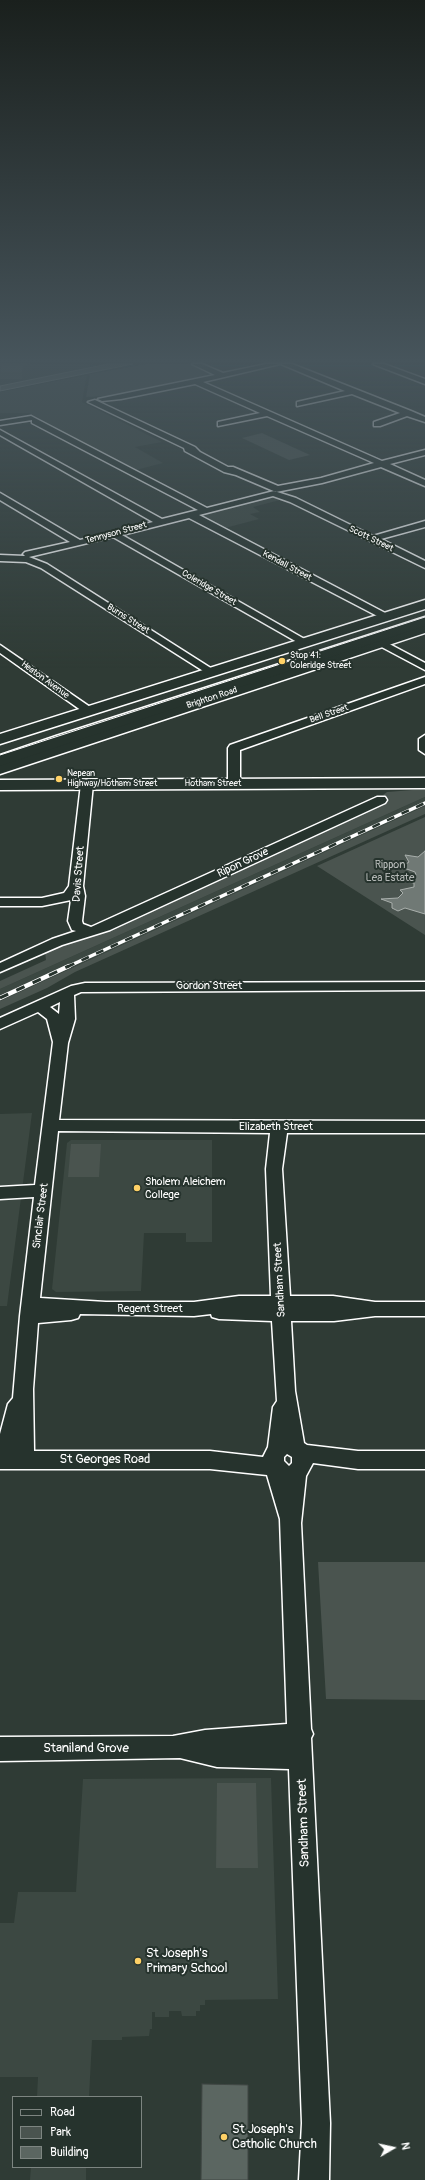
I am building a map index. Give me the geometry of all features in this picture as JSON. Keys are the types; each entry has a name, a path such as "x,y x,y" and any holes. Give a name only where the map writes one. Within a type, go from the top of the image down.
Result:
{"main road":[{"path":"0,739 385,617 424,613"},
{"name":"Brighton Road","path":"0,761 359,633 424,613"},
{"name":"Brighton Road","path":"0,748 179,696 253,677 424,613"},
{"name":"Brighton Road","path":"0,782 277,677 425,628"},
{"path":"330,635 359,633"},
{"path":"253,677 277,677"},
{"path":"179,696 173,691 186,680"},
{"name":"Hotham Street","path":"0,782 87,784 425,783"}],"street":[{"path":"60,466 160,522"},
{"path":"120,466 204,510"},
{"path":"220,466 240,473 275,492"},
{"name":"Tennyson Street","path":"30,557 78,543 374,466"},
{"path":"384,466 425,484"},
{"name":"Scott Street","path":"275,492 425,565"},
{"path":"0,496 78,543"},
{"name":"Kendall Street","path":"189,514 385,617"},
{"path":"372,539 425,524"},
{"name":"Coleridge Street","path":"114,534 304,643"},
{"name":"Burns Street","path":"30,557 212,672"},
{"path":"380,642 425,667"},
{"name":"Heaton Avenue","path":"0,648 89,711"},
{"name":"Bell Street","path":"234,784 234,748 425,680"},
{"path":"425,739 425,750"},
{"name":"Davis Street","path":"87,784 76,886 78,896 75,924 80,928 89,931"},
{"name":"Ripon Grove","path":"0,968 49,945 105,927 381,800"},
{"path":"0,902 42,902 67,897 76,886"},
{"name":"Davis Street","path":"42,902 62,904 70,911 67,930 49,945"},
{"name":"Ripon Grove","path":"49,945 84,938 105,927"},
{"name":"Gordon Street","path":"0,1024 67,993 90,986 425,986"},
{"name":"Sinclair Street","path":"24,1460 23,1389 30,1310 60,1043 67,1019 67,993"},
{"name":"Sinclair Street","path":"40,1006 54,1017 60,1043"},
{"name":"Elizabeth Street","path":"51,1129 85,1132 127,1127 425,1127"},
{"name":"Sandham Street","path":"272,1127 266,1138 274,1169 285,1391 316,2123 314,2180"},
{"path":"0,1193 44,1196"},
{"path":"0,1199 44,1196"},
{"name":"Regent Street","path":"30,1310 194,1309 238,1314 281,1309 334,1314 375,1309 425,1309"},
{"name":"Sinclair Street","path":"2,1460 23,1389"},
{"name":"St Georges Road","path":"2,1460 425,1460"},
{"name":"Staniland Grove","path":"0,1749 173,1748 216,1755 301,1746"},
{"name":"Sandham Street","path":"316,2123 325,2180"}],"shaded area":[{"path":"128,466 152,466 136,470"},
{"path":"271,497 280,500 253,507 260,512 250,514 259,519 225,528 201,516 204,513"},
{"path":"425,797 425,806 0,1001 0,989"},
{"path":"425,851 425,914 405,908 398,911 392,908 392,903 381,899 398,898 403,893 400,890 414,887 414,883 408,882 416,875 415,872 401,867 409,862 405,855 418,857"},
{"path":"32,1113 7,1306 0,1306 0,1114"},
{"name":"Sholem Aleichem College","path":"71,1140 212,1140 212,1242 186,1242 186,1233 144,1233 141,1291 56,1292 52,1289 67,1143"},
{"name":"St Joseph's Primary School","path":"271,1778 278,1999 205,2000 205,2005 200,2005 200,2011 196,2011 196,2016 182,2016 181,2011 169,2011 169,2017 155,2017 155,2012 152,2012 152,2029 150,2029 149,2036 122,2037 122,2040 92,2040 89,2096 37,2096 38,2077 0,2077 0,1923 14,1923 18,1892 76,1892 83,1779"},
{"path":"31,2168 86,2168 86,2180 30,2180"}],"green space":[{"path":"425,789 425,797 0,989 0,981 46,960 45,952 110,929 390,800 383,795 387,792"},
{"path":"425,806 425,814 75,972 47,988 0,1009 0,1001"},
{"name":"Rippon Lea Estate","path":"425,817 425,935 317,866"},
{"path":"71,1144 101,1144 99,1177 68,1177"},
{"path":"318,1562 425,1562 425,1700 326,1699"},
{"path":"217,1783 256,1783 258,1868 216,1868"}],"building":[{"name":"St Joseph's Catholic Church","path":"202,2084 248,2085 248,2180 201,2180"}],"tram line":[{"path":"0,755 425,617"}],"railway":[{"path":"67,967 425,803"},
{"path":"0,998 69,966"}],"place":[{"name":"Stop 41: Coleridge Street","path":"282,661"},
{"name":"Nepean Highway/Hotham Street","path":"59,779"},
{"name":"Sholem Aleichem College","path":"137,1188"},
{"name":"St Joseph's Primary School","path":"138,1961"},
{"name":"St Joseph's Catholic Church","path":"224,2137"}]}
